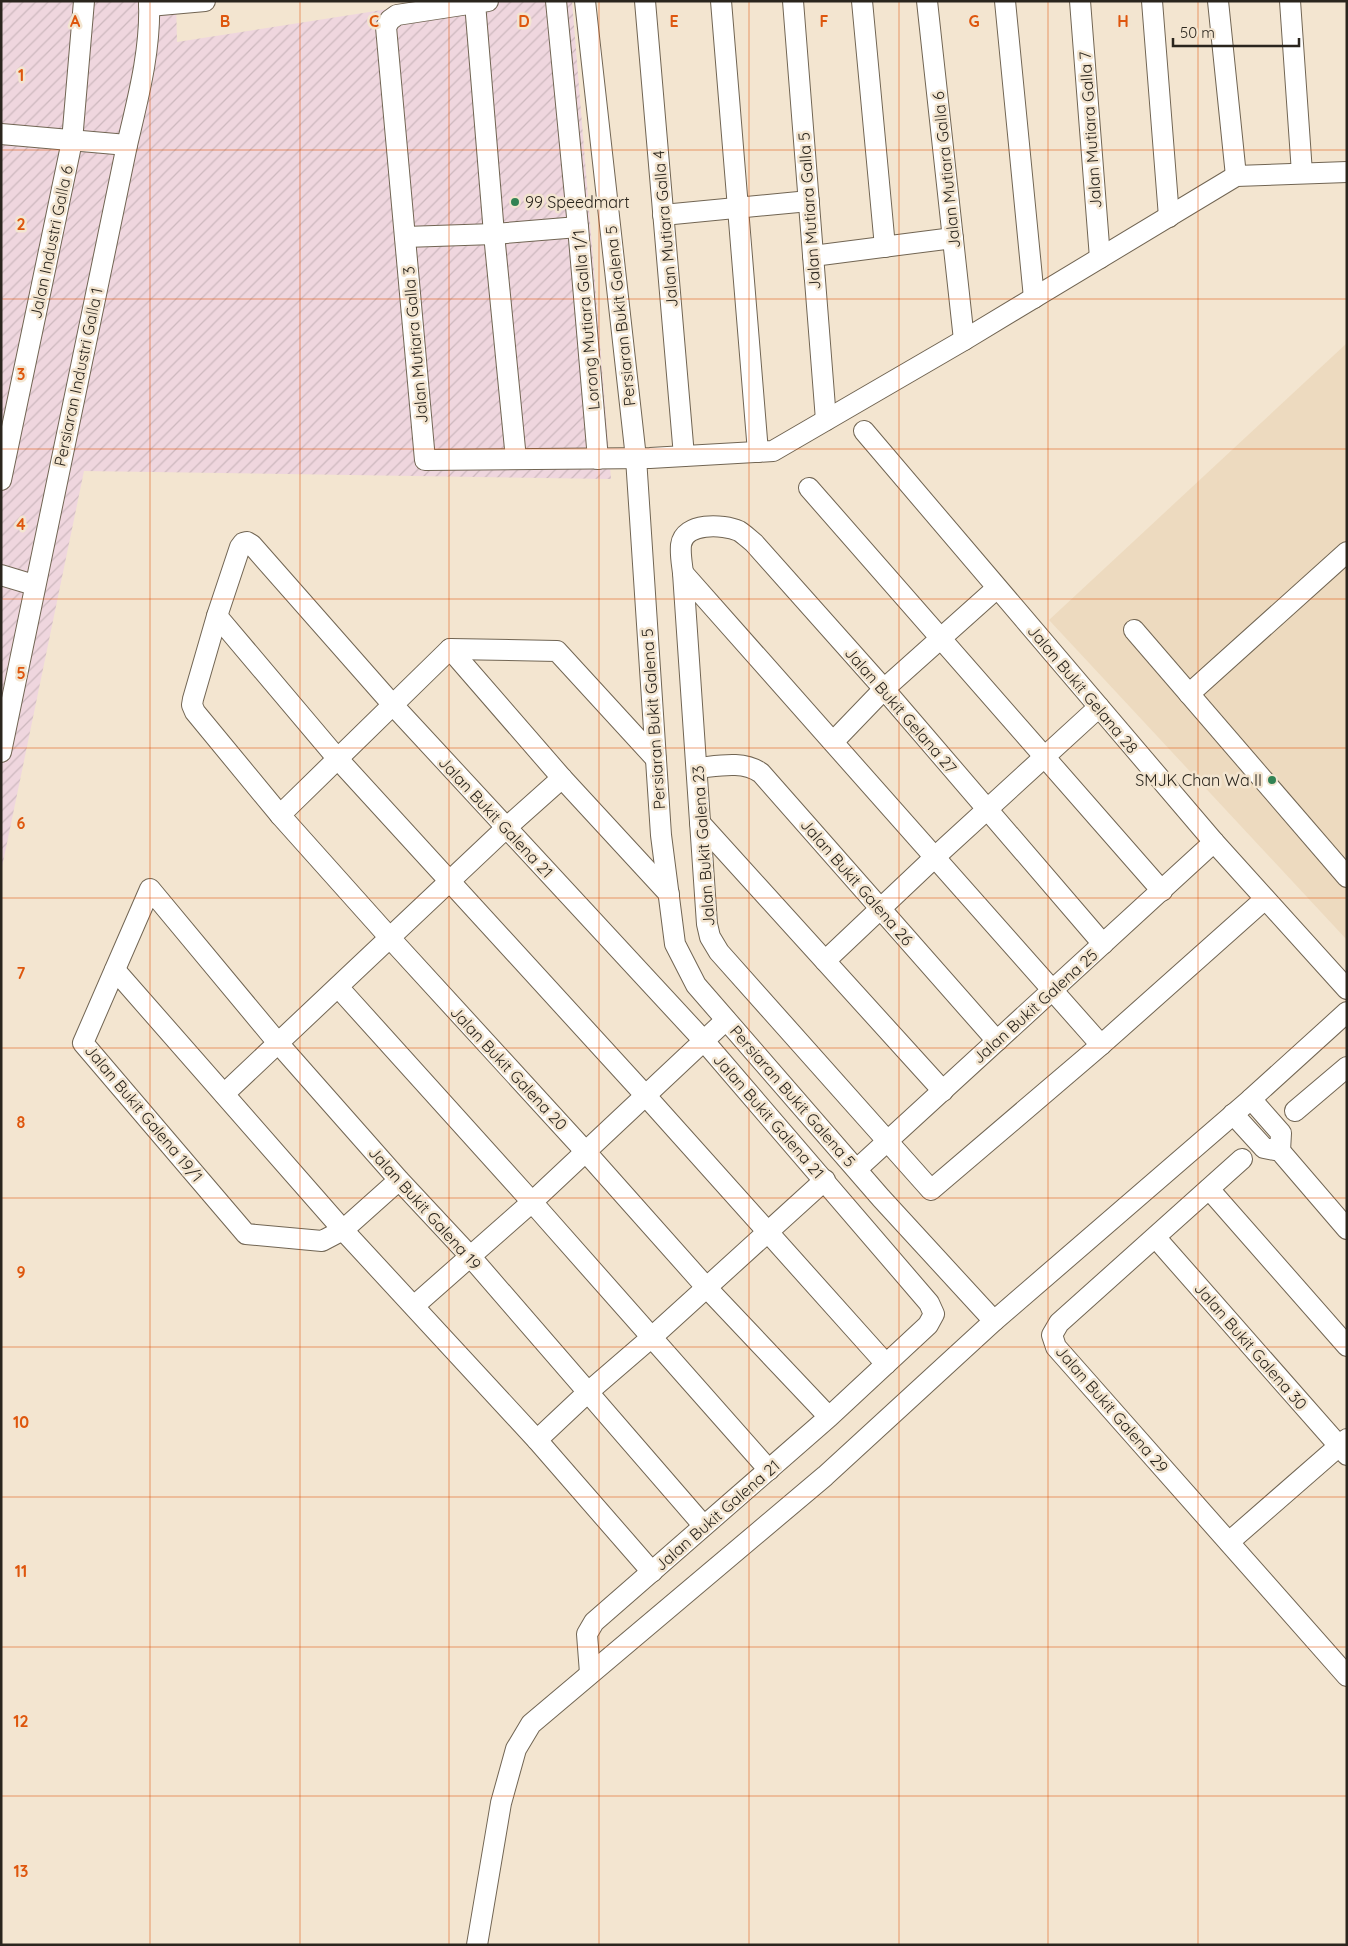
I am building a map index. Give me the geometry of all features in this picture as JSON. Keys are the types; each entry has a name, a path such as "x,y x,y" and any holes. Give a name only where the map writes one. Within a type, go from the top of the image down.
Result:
{"street":[{"name":"Jalan Industri Galla 6","path":"1,480 72,141 84,1"},
{"path":"149,4 205,1"},
{"name":"Lorong Mutiara Galla 1/1","path":"556,1 598,459"},
{"name":"Persiaran Bukit Galena 5","path":"585,1 636,458 661,835 675,944 696,985 857,1169 994,1321"},
{"name":"Jalan Mutiara Galla 4","path":"645,1 684,456"},
{"path":"721,1 758,452"},
{"name":"Jalan Mutiara Galla 5","path":"793,1 826,420"},
{"path":"862,1 885,246"},
{"name":"Jalan Mutiara Galla 6","path":"927,1 964,340"},
{"path":"1005,1 1034,298"},
{"name":"Jalan Mutiara Galla 7","path":"1080,1 1100,258"},
{"path":"1152,1 1169,217"},
{"path":"1218,1 1236,176 1347,172"},
{"path":"1290,1 1302,174"},
{"path":"482,2 494,234 516,459"},
{"name":"Jalan Mutiara Galla 3","path":"482,2 397,16 390,20 386,27 425,460 598,459 773,451 964,340 1236,176"},
{"name":"Persiaran Industri Galla 1","path":"1,752 34,586 142,78 149,4"},
{"path":"1,134 127,145"},
{"path":"663,215 809,201"},
{"path":"405,237 494,234 578,227"},
{"path":"813,256 953,238"},
{"name":"Jalan Bukit Gelana 28","path":"864,431 1214,842 1347,988"},
{"path":"809,488 1162,891"},
{"name":"Jalan Bukit Gelana 27","path":"681,545 684,537 691,531 704,526 721,526 739,532 754,543 884,689 1103,944"},
{"name":"Jalan Bukit Galena 21","path":"217,616 240,548 243,543 252,544 392,704 704,1041 929,1303 934,1314 928,1324 829,1417 594,1622 587,1634 590,1673"},
{"name":"Jalan Bukit Galena 23","path":"681,545 707,924 710,937 719,952 931,1190 1101,1045"},
{"path":"1189,694 1347,552"},
{"path":"683,573 1101,1045 1265,900"},
{"path":"1,576 34,586"},
{"path":"833,742 884,689 997,588"},
{"path":"217,616 337,758 646,1096 886,1364"},
{"name":"Jalan Bukit Galena 20","path":"217,616 193,699 192,705 195,712 280,814 390,938 585,1151 706,1287 829,1417"},
{"path":"1134,630 1347,877"},
{"path":"450,649 562,778 669,894"},
{"path":"280,814 450,649 558,651 656,759"},
{"path":"825,961 935,857 1099,708"},
{"name":"Jalan Bukit Galena 26","path":"697,768 737,765 755,769 997,1041"},
{"path":"224,1094 562,778"},
{"path":"700,823 943,1090"},
{"name":"Jalan Bukit Galena 25","path":"857,1169 1214,842"},
{"name":"Jalan Bukit Galena 19/1","path":"150,889 83,1043 246,1234 322,1241 343,1230"},
{"name":"Jalan Bukit Galena 19","path":"150,889 278,1043 399,1180 470,1256 703,1526"},
{"path":"115,970 343,1230 537,1440 652,1572"},
{"path":"338,987 532,1202 769,1470"},
{"path":"477,1945 500,1803 516,1749 531,1724 825,1476 994,1321 1251,1099 1347,1012"},
{"path":"414,1306 532,1202 726,1020"},
{"path":"1295,1111 1347,1067"},
{"path":"1251,1099 1281,1133 1280,1151"},
{"path":"1233,1114 1264,1148 1280,1151 1347,1229"},
{"name":"Jalan Bukit Galena 29","path":"1242,1159 1059,1324 1052,1335 1056,1347 1347,1676"},
{"path":"343,1230 399,1180"},
{"path":"537,1440 825,1180"},
{"path":"1209,1189 1347,1346"},
{"name":"Jalan Bukit Galena 30","path":"1156,1238 1344,1447"},
{"path":"1229,1542 1344,1447"}],"shaded area":[{"path":"1,1 176,1 177,42 440,1 572,1 611,479 84,471 1,872"},
{"name":"SMJK Chan Wa II","path":"1347,343 1347,940 1049,620"}],"place":[{"name":"99 Speedmart","path":"515,202"},
{"name":"SMJK Chan Wa II","path":"1272,780"}]}
